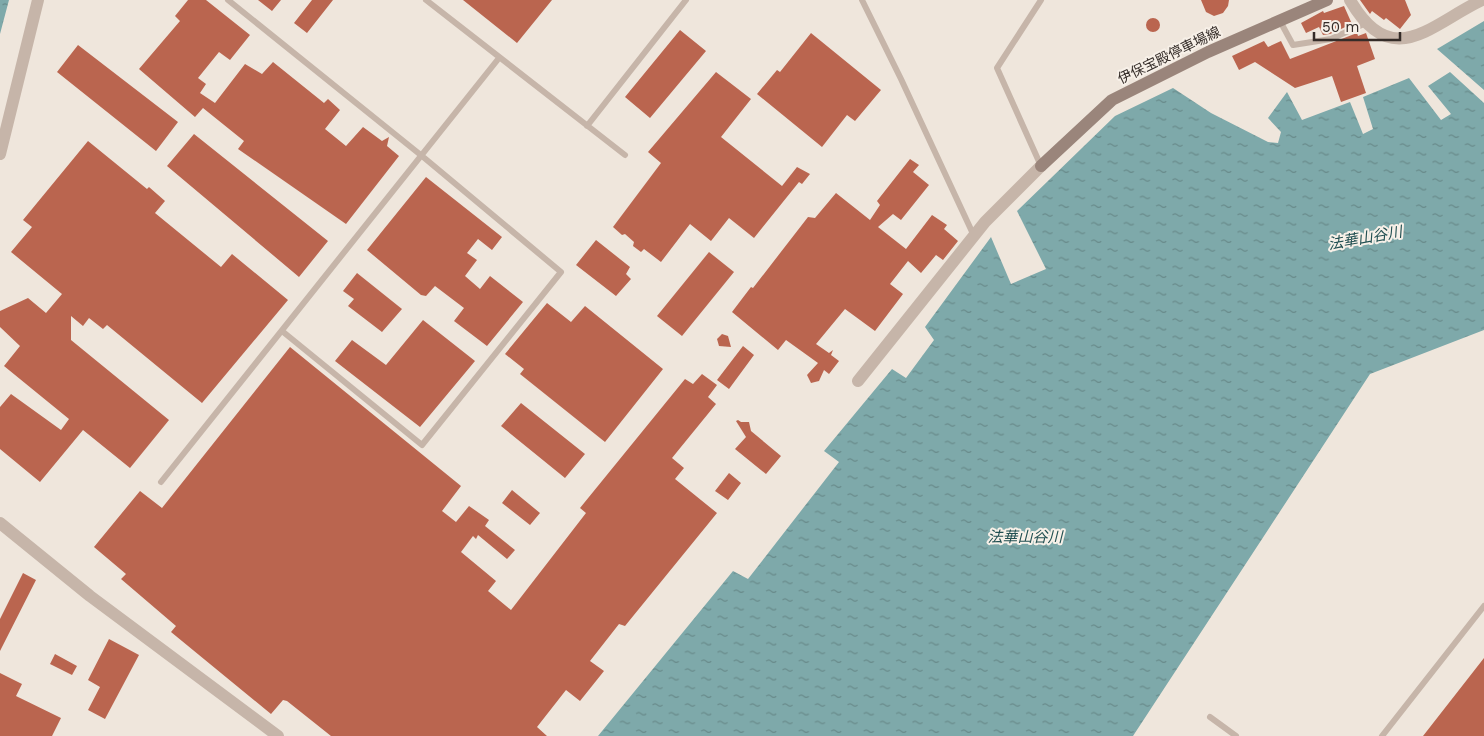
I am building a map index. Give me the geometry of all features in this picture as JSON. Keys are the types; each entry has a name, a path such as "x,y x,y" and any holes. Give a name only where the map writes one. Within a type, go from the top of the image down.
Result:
{"main road":[{"name":"伊保宝殿停車場線","path":"1042,166 1112,100 1185,62 1328,0"}],"street":[{"path":"0,154 38,0"},
{"path":"1350,0 1360,18 1378,33 1396,38 1419,36 1438,28 1474,1"},
{"path":"858,381 985,222 1042,166"},
{"path":"0,523 90,596 278,736"}],"lane":[{"path":"228,0 422,156 560,272 422,445 282,331"},
{"path":"426,0 625,155"},
{"path":"587,126 686,0"},
{"path":"862,0 901,79 974,237"},
{"path":"1041,0 998,68 1042,166"},
{"path":"1280,21 1293,45 1331,39 1366,23"},
{"path":"161,482 499,58"},
{"path":"1382,736 1484,606"},
{"path":"1210,717 1236,736"}],"water":[{"path":"0,0 9,0 0,34"},
{"path":"1484,21 1484,90 1437,49"},
{"name":"法華山谷川","path":"1450,72 1484,103 1484,330 1370,374 1133,736 598,736 733,571 748,579 839,462 824,451 892,369 906,378 934,340 925,327 991,237 1011,284 1046,269 1017,211 1115,116 1173,88 1211,113 1268,142 1278,143 1281,132 1268,118 1287,92 1302,120 1350,102 1363,134 1373,129 1363,97 1409,78 1441,120 1451,114 1428,86"}],"building":[{"path":"188,0 206,0 250,35 230,60 219,52 198,78 206,84 200,93 215,103 245,64 262,74 273,62 324,103 328,99 340,110 325,129 346,146 363,127 382,141 389,137 387,146 399,156 346,224 238,149 244,141 203,108 195,117 139,69 180,21 175,16"},
{"path":"258,0 281,0 272,11"},
{"path":"312,0 333,0 307,33 294,23"},
{"path":"463,0 552,0 517,43"},
{"path":"1201,0 1229,0 1228,6 1223,13 1214,16 1206,12"},
{"path":"1360,0 1405,0 1411,15 1400,29 1386,18 1384,20 1372,11 1370,14"},
{"path":"1344,6 1352,24 1330,34 1323,35 1319,27 1306,33 1301,23 1323,11 1324,13"},
{"path":"1150,18 1156,18 1160,25 1156,32 1150,32 1146,28 1146,22"},
{"path":"680,30 706,51 650,118 625,97"},
{"path":"811,33 881,90 855,121 847,115 822,147 757,94 777,70 780,72"},
{"path":"1357,33 1358,36 1366,33 1375,59 1357,66 1366,93 1341,102 1332,76 1295,88 1255,62 1239,70 1232,56 1264,41 1268,47 1281,41 1290,59"},
{"path":"78,45 178,122 156,151 57,72"},
{"path":"716,72 751,99 721,137 782,186 797,167 810,174 802,184 799,182 754,238 729,218 711,241 690,224 661,262 644,249 641,252 633,246 634,242 613,227 661,163 648,152"},
{"path":"194,134 328,241 299,277 167,166"},
{"path":"88,141 147,189 149,187 165,201 155,213 221,267 232,254 288,300 202,403 107,325 103,329 89,318 83,326 71,316 71,340 169,420 130,468 83,430 40,482 0,449 0,407 11,394 61,430 69,419 4,366 20,346 0,327 0,311 28,298 46,313 62,294 11,252 32,227 23,220"},
{"path":"910,159 919,165 913,172 929,185 901,220 893,214 878,227 906,249 932,215 947,225 944,229 958,241 943,260 936,255 921,273 908,261 890,284 903,294 875,331 845,309 816,344 829,353 833,350 831,355 839,361 829,374 824,370 819,381 811,383 807,375 818,363 786,340 778,350 732,312 808,217 815,218 836,193 870,220 880,205 877,201"},
{"path":"426,177 502,237 492,250 478,239 467,253 477,260 465,276 480,289 490,276 523,302 487,346 454,321 464,308 435,286 426,296 421,295 367,250"},
{"path":"596,240 630,267 626,274 631,279 616,296 576,265"},
{"path":"709,252 734,272 682,336 657,316"},
{"path":"357,273 402,309 382,332 348,306 354,299 343,291"},
{"path":"547,303 571,322 585,306 663,369 605,442 520,374 524,369 505,354"},
{"path":"423,320 475,361 420,427 335,361 352,340 386,365"},
{"path":"722,334 728,336 731,347 719,346 717,339"},
{"path":"743,346 754,355 729,389 717,380"},
{"path":"290,347 461,486 442,511 456,522 469,506 489,520 485,526 515,550 507,559 478,535 476,539 473,536 461,552 496,581 488,591 511,610 586,513 580,508 685,379 693,384 702,374 717,385 708,397 716,404 672,458 684,468 675,479 717,513 625,626 619,624 590,661 604,671 580,701 566,690 537,727 547,736 331,736 287,701 283,700 271,714 171,632 176,626 121,579 126,574 94,547 140,491 162,508"},
{"path":"521,403 585,454 565,478 501,426"},
{"path":"736,421 749,422 751,431 781,456 766,474 735,449 746,437"},
{"path":"729,473 741,483 728,500 715,491"},
{"path":"512,490 540,513 530,525 502,503"},
{"path":"23,573 36,580 0,651 0,619"},
{"path":"109,639 139,655 105,719 88,710 100,687 88,680"},
{"path":"55,654 77,666 72,675 50,664"},
{"path":"1484,658 1484,736 1423,736"},
{"path":"0,673 22,684 16,696 61,718 52,736 0,736"}]}
